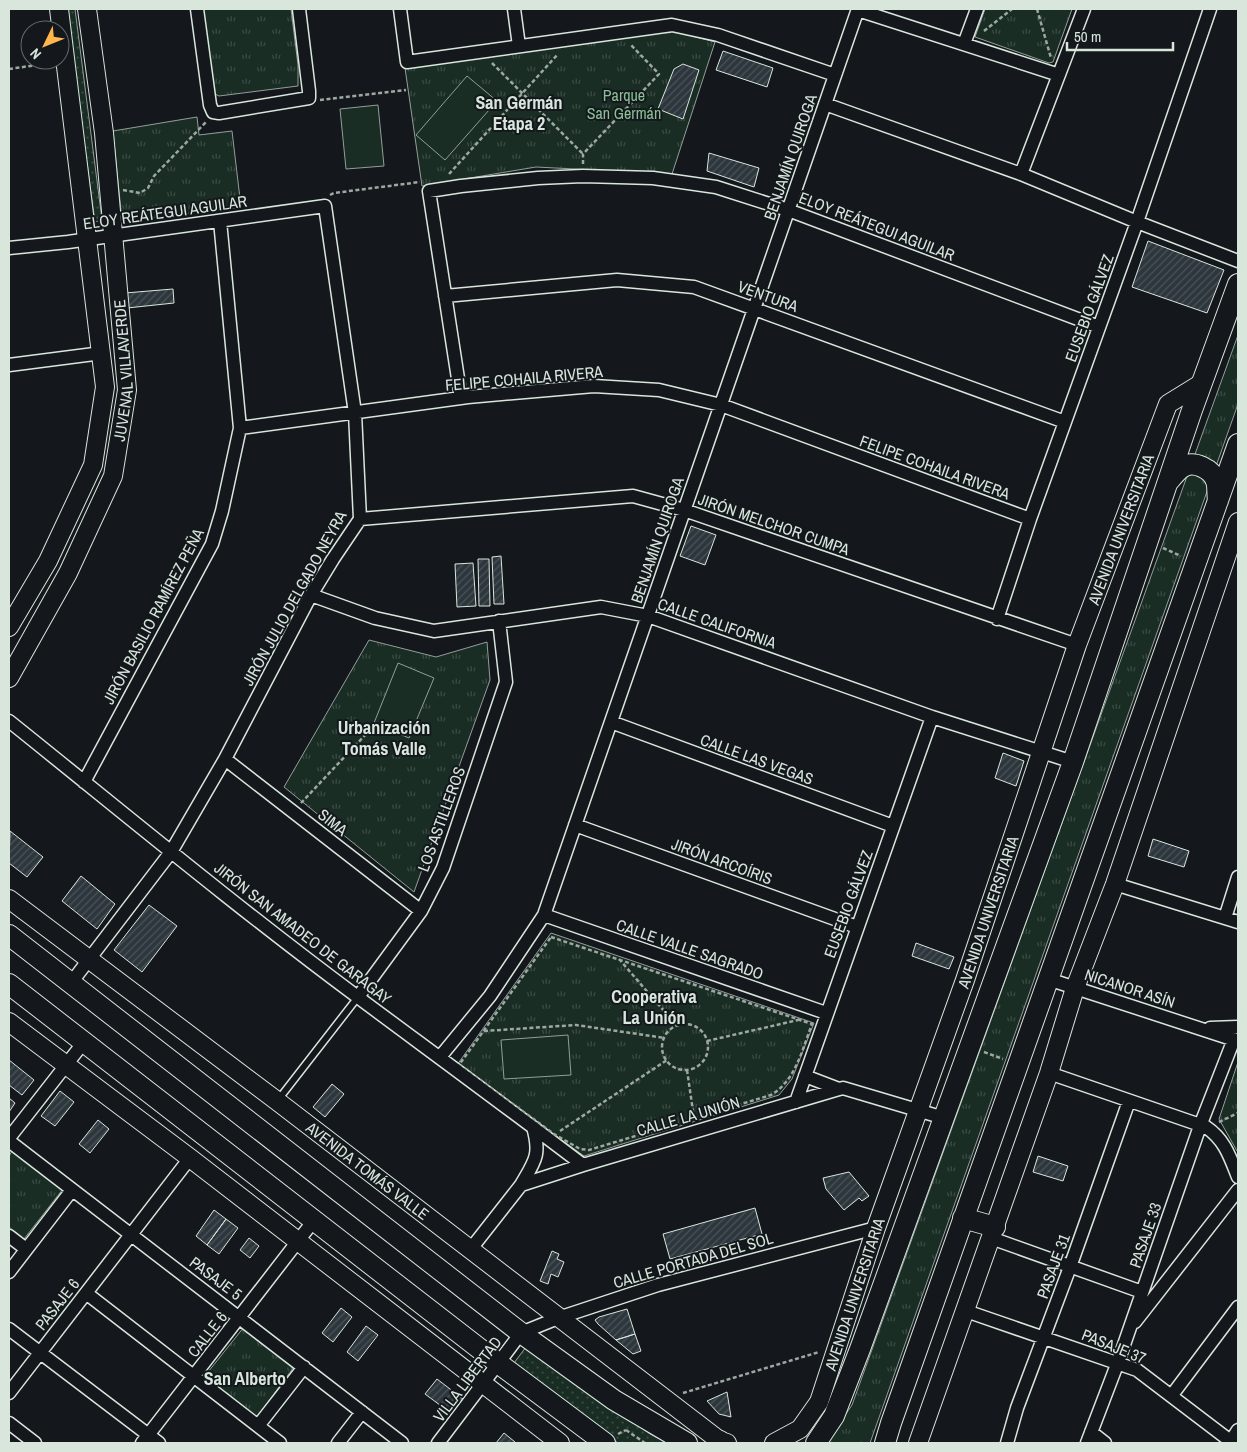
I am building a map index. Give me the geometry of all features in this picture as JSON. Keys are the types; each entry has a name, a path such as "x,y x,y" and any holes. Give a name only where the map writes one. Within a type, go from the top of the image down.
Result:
{"main road":[{"name":"JUVENAL VILLAVERDE","path":"9,678 68,573 113,476 127,390 104,133 87,9"},
{"name":"JUVENAL VILLAVERDE","path":"9,627 48,561 93,465 105,387 66,70"},
{"name":"AVENIDA UNIVERSITARIA","path":"816,1443 834,1416 970,1047 1072,762 1202,383 1238,284"},
{"name":"AVENIDA UNIVERSITARIA","path":"775,1443 800,1429 819,1402 876,1228 965,980 1077,645 1168,404 1202,383"},
{"path":"885,1443 890,1423 1238,444"},
{"path":"1169,481 1182,467 1188,464 1200,466 1210,471 1216,480 1218,503"},
{"path":"918,1443 1049,1073 1075,988 1115,884 1238,522"},
{"name":"AVENIDA TOMÁS VALLE","path":"9,899 722,1443"},
{"path":"9,936 521,1334 614,1400 687,1443"},
{"path":"9,984 315,1219 498,1363 605,1443"},
{"path":"9,1022 67,1064 560,1443"},
{"path":"963,1218 993,1233"}],"street":[{"path":"196,9 210,105 213,112 219,113 308,98 309,91 299,9"},
{"path":"400,9 406,62 672,25 718,35 836,74"},
{"path":"514,9 519,46"},
{"path":"858,9 1059,75"},
{"name":"BENJAMÍN QUIROGA","path":"440,1057 490,996 544,915 858,9"},
{"path":"964,44 976,9"},
{"path":"1021,174 1084,9"},
{"name":"EUSEBIO GÁLVEZ","path":"997,619 1030,519 1137,222 1210,9"},
{"path":"825,104 1021,174 1238,261"},
{"name":"ELOY REÁTEGUI AGUILAR","path":"429,187 583,176 653,178 716,188 788,210 1099,327"},
{"path":"429,187 461,398"},
{"name":"ELOY REÁTEGUI AGUILAR","path":"9,248 325,206"},
{"name":"JIRÓN JULIO DELGADO NEYRA","path":"71,983 171,852 225,759 311,595 360,519 354,412 325,206"},
{"name":"JIRÓN BASILIO RAMÍREZ PEÑA","path":"84,782 212,544 222,511 240,428 220,221"},
{"name":"VENTURA","path":"445,296 617,280 694,287 1065,422"},
{"path":"9,365 102,353"},
{"name":"FELIPE COHAILA RIVERA","path":"240,428 461,398 594,386 659,390 721,405 1030,519"},
{"name":"JIRÓN MELCHOR CUMPA","path":"360,519 633,496 684,510 1077,645"},
{"name":"CALLE CALIFORNIA","path":"311,595 375,618 434,631 601,607 648,616 932,717 1072,762"},
{"name":"LOS ASTILLEROS","path":"358,997 420,911 443,868 506,682 500,622"},
{"name":"EUSEBIO GÁLVEZ","path":"796,1102 932,717"},
{"name":"JIRÓN SAN AMADEO DE GARAGAY","path":"9,722 171,852 358,997 583,1165"},
{"name":"CALLE LAS VEGAS","path":"611,722 893,826"},
{"name":"SIMA","path":"225,759 420,911"},
{"name":"JIRÓN ARCOÍRIS","path":"575,824 857,927"},
{"path":"1225,918 1238,877"},
{"path":"1115,884 1238,922"},
{"name":"CALLE VALLE SAGRADO","path":"544,915 826,1013"},
{"name":"NICANOR ASÍN","path":"1048,979 1203,1028 1237,1035"},
{"name":"PASAJE 33","path":"1089,1438 1237,1035"},
{"path":"9,1139 84,1042"},
{"path":"1049,1073 1203,1127 1217,1135 1234,1156 1238,1177"},
{"path":"805,1076 839,1089"},
{"name":"CALLE LA UNIÓN","path":"521,1185 695,1125 796,1102 844,1088 944,1118"},
{"name":"PASAJE 31","path":"1007,1443 1017,1408 1070,1267 1129,1100"},
{"path":"470,1250 521,1185 535,1161 538,1143 533,1127"},
{"name":"PASAJE 5","path":"9,1139 72,1190 402,1443"},
{"name":"PASAJE 6","path":"9,1393 190,1158"},
{"path":"9,1272 72,1190"},
{"path":"1128,1331 1238,1190"},
{"name":"CALLE 6","path":"145,1439 315,1219"},
{"name":"CALLE PORTADA DEL SOL","path":"521,1334 558,1318 658,1285 876,1228"},
{"path":"993,1233 1070,1267 1142,1292"},
{"path":"9,1236 26,1249"},
{"path":"1151,1266 1172,1276"},
{"path":"86,1293 280,1443"},
{"path":"1172,1395 1238,1307"},
{"name":"PASAJE 37","path":"966,1311 1137,1370 1234,1438"},
{"path":"9,1329 40,1352 145,1439 159,1443"},
{"name":"VILLA LIBERTAD","path":"438,1443 521,1334"},
{"path":"258,1426 304,1367"},
{"path":"338,1443 362,1412"},
{"path":"9,1423 35,1443"},
{"path":"1089,1438 1105,1443"}],"lane":[{"name":"LOS ASTILLEROS","path":"277,1102 358,997"}],"path":[{"path":"964,44 1012,9"},
{"path":"1037,9 1051,60 1059,75"},
{"path":"583,176 583,154 659,74 619,32"},
{"path":"325,206 330,196 334,193 429,187 522,93 572,39"},
{"path":"480,52 583,154"},
{"path":"308,98 316,100 406,90"},
{"path":"108,186 140,193 148,188 154,176 182,148 213,112"},
{"path":"1148,541 1196,564"},
{"path":"293,811 368,732"},
{"path":"551,937 800,1019 812,1024 791,1078 771,1095 695,1125 589,1150 580,1149 554,1134 459,1065 551,937"},
{"path":"619,958 677,1026"},
{"path":"707,1041 800,1019"},
{"path":"685,1024 692,1026 704,1034 707,1041 707,1056 697,1067 687,1070 675,1068 667,1060 663,1050 665,1038 677,1026 685,1024"},
{"path":"484,1031 576,1025 665,1038"},
{"path":"970,1047 1018,1064"},
{"path":"554,1134 667,1060"},
{"path":"687,1070 695,1125"},
{"path":"1203,1127 1238,1113"},
{"path":"664,1399 837,1347"},
{"path":"626,1430 645,1443"}],"green space":[{"path":"66,9 75,9 102,220 95,222 70,38 70,20 67,20"},
{"path":"201,9 291,9 298,65 298,86 219,96 213,93"},
{"path":"985,9 1072,9 1053,62 1049,63 975,37"},
{"name":"Parque San Germán","path":"669,30 715,42 672,174 536,167 422,186 405,68"},
{"path":"467,76 497,101 445,160 416,135"},
{"path":"378,105 384,166 346,169 340,109"},
{"path":"197,117 199,135 232,131 241,207 122,221 113,131"},
{"path":"1238,335 1238,404 870,1443 826,1443 852,1405"},
{"path":"369,640 436,657 487,642 490,680 414,892 284,787"},
{"path":"398,663 434,678 409,738 374,723"},
{"path":"551,933 814,1023 792,1079 779,1095 584,1156 457,1065"},
{"path":"568,1035 571,1075 504,1079 501,1040"},
{"path":"1238,1062 1238,1151 1237,1151 1219,1119"},
{"path":"12,1151 63,1189 24,1239 9,1227 9,1156"},
{"path":"244,1327 294,1367 256,1418 204,1377"},
{"path":"526,1347 650,1434 667,1443 618,1443 514,1363"}],"building":[{"path":"723,51 773,68 767,87 716,70"},
{"path":"683,64 699,70 683,119 658,109 674,69"},
{"path":"709,153 759,168 754,187 707,171"},
{"path":"1148,241 1224,270 1207,313 1132,287"},
{"path":"173,289 174,303 127,308 125,293"},
{"path":"691,526 716,535 705,565 680,556"},
{"path":"501,556 504,604 494,604 492,557"},
{"path":"478,559 489,559 490,606 479,606"},
{"path":"473,563 476,606 457,607 455,564"},
{"path":"1003,753 1024,761 1016,786 995,778"},
{"path":"10,831 43,857 27,877 9,863"},
{"path":"1153,839 1189,851 1184,867 1148,856"},
{"path":"81,876 115,904 97,929 62,901"},
{"path":"149,905 177,926 142,972 114,950"},
{"path":"916,943 954,957 949,969 912,956"},
{"path":"9,1060 34,1080 22,1095 9,1085"},
{"path":"332,1084 344,1094 325,1117 313,1107"},
{"path":"60,1091 74,1102 55,1126 41,1116"},
{"path":"9,1098 15,1103 9,1112"},
{"path":"98,1120 109,1129 90,1153 79,1144"},
{"path":"1038,1156 1068,1166 1063,1181 1033,1172"},
{"path":"849,1172 869,1196 862,1201 859,1198 844,1210 826,1189 823,1178"},
{"path":"755,1208 762,1234 670,1259 663,1234"},
{"path":"214,1210 226,1219 207,1245 196,1236"},
{"path":"226,1219 238,1228 219,1254 207,1245"},
{"path":"249,1238 259,1246 250,1258 240,1250"},
{"path":"552,1251 559,1254 557,1259 564,1262 558,1277 551,1274 548,1284 540,1281"},
{"path":"341,1308 352,1317 333,1342 322,1333"},
{"path":"627,1309 635,1334 616,1340 595,1320 599,1317"},
{"path":"366,1326 378,1335 358,1361 347,1352"},
{"path":"635,1334 641,1351 633,1354 616,1340"},
{"path":"437,1379 463,1399 452,1414 425,1394"},
{"path":"727,1392 731,1417 719,1414 707,1401"},
{"path":"504,1433 515,1442 496,1443"}],"district":[{"name":"San Germán Etapa 2","path":"519,112"},
{"name":"Urbanización Tomás Valle","path":"384,738"},
{"name":"Cooperativa La Unión","path":"654,1006"},
{"name":"San Alberto","path":"245,1378"}]}
